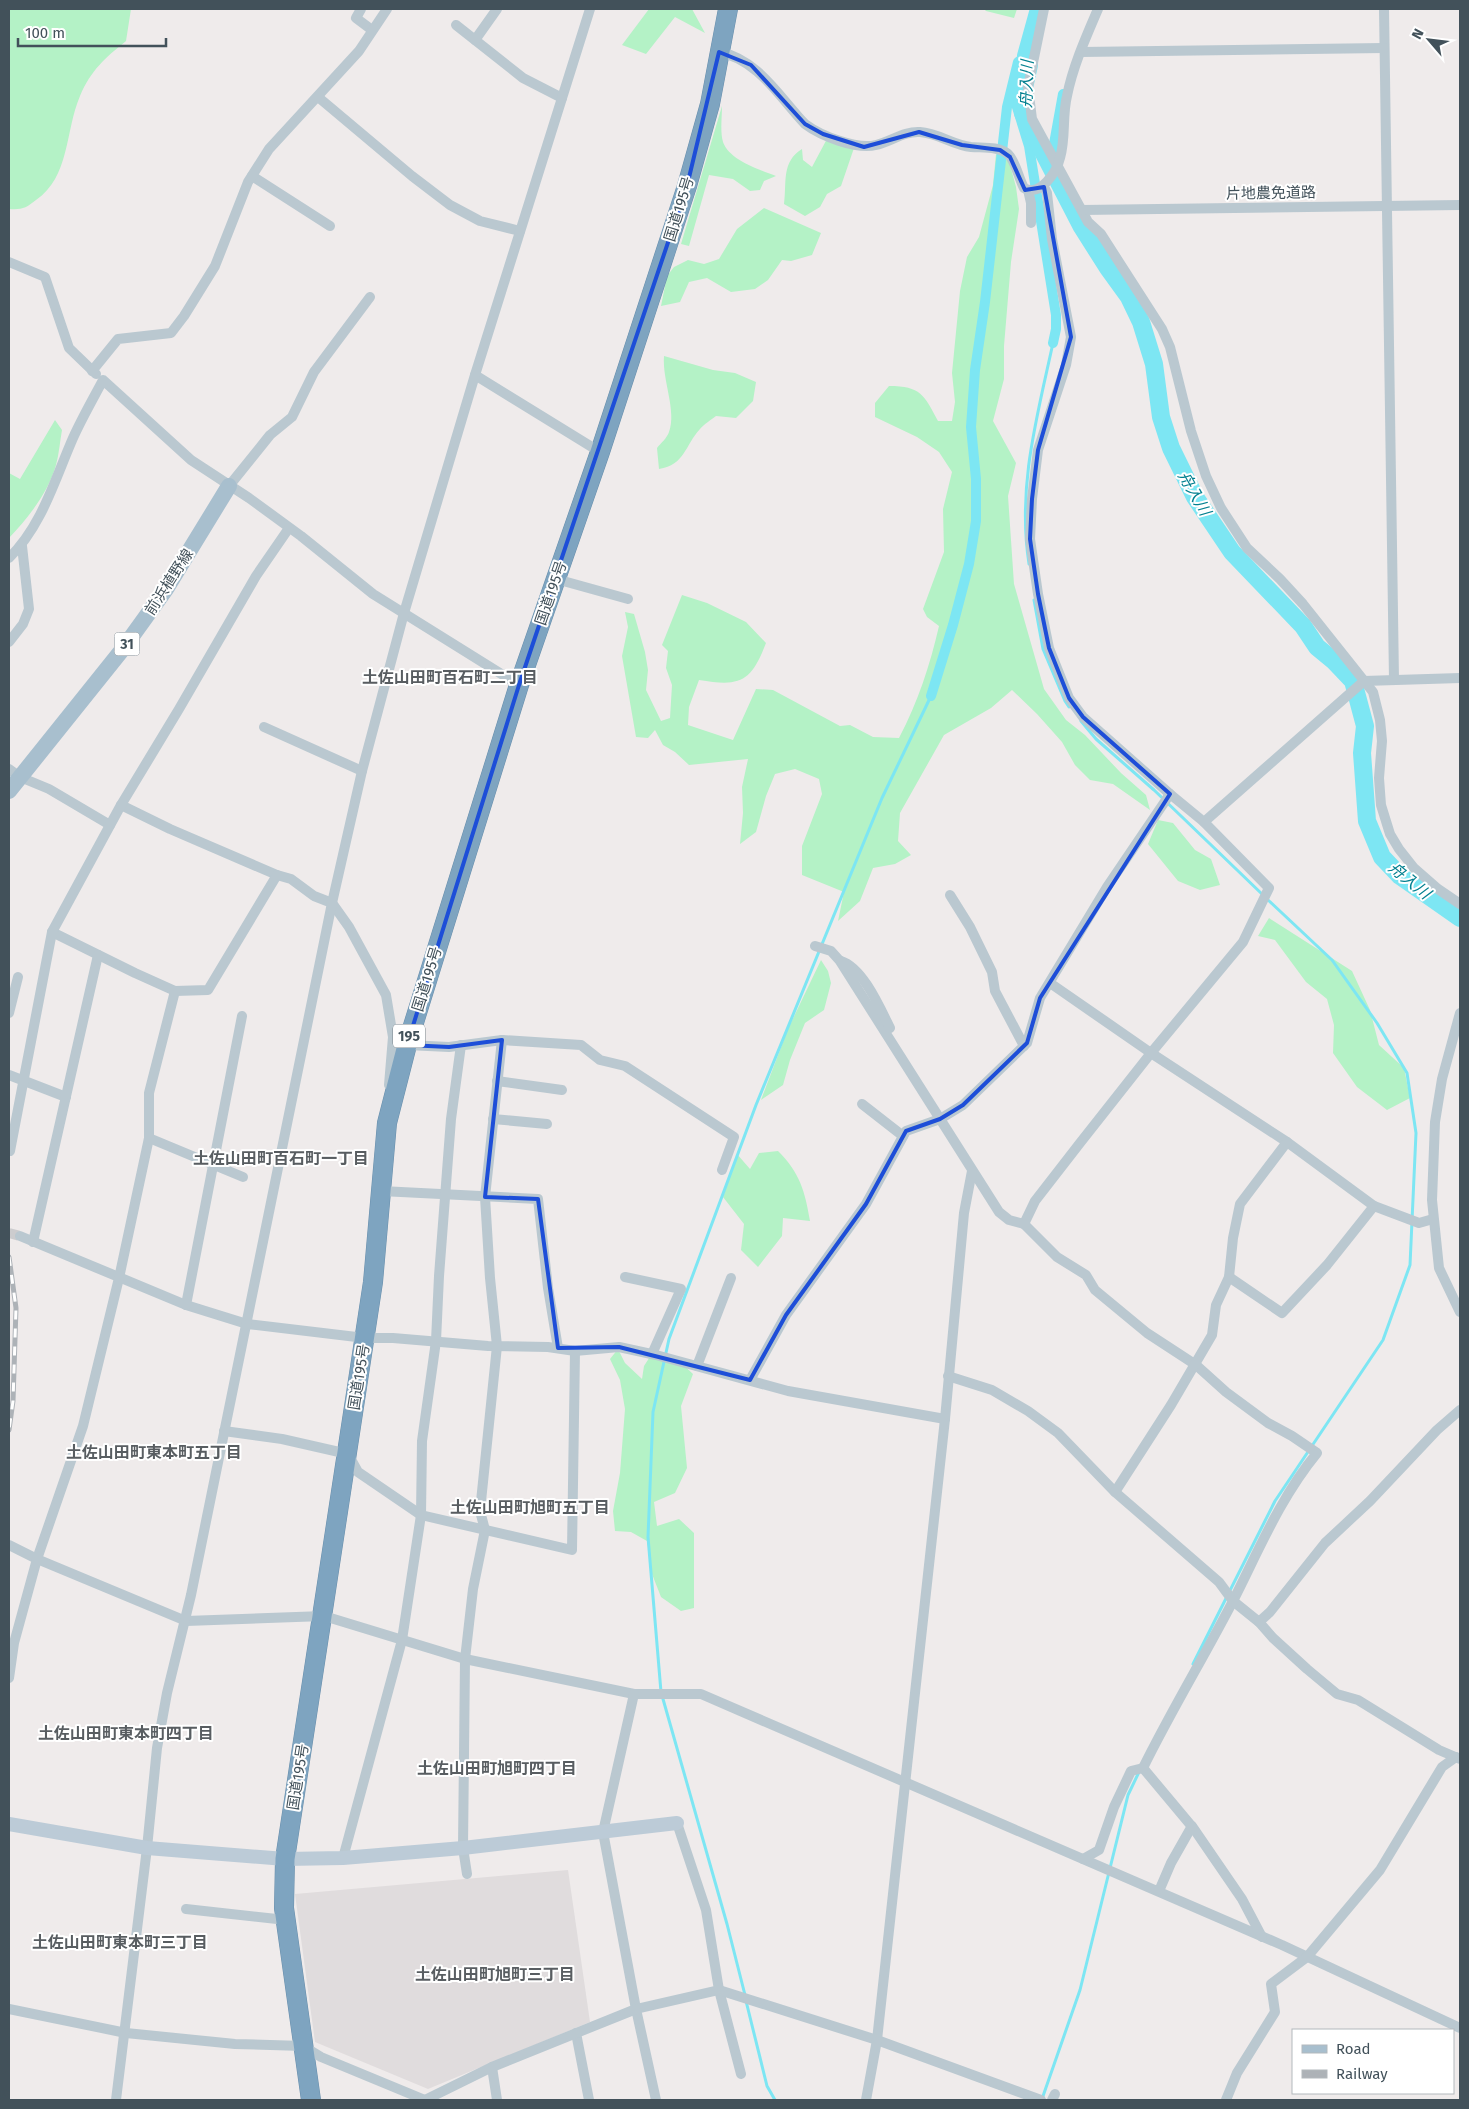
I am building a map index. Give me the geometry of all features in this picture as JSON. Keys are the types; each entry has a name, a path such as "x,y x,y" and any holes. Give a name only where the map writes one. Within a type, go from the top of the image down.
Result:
{"highway":[{"name":"国道195号","path":"311,2100 284,1908 285,1859 324,1616 373,1282 387,1124 407,1045 519,685 600,452 687,186 710,104 728,9"}],"main road":[{"name":"前浜植野線","path":"9,791 14,773 122,650 166,589 229,486"}],"street":[{"path":"361,9 356,18 372,30"},
{"path":"92,371 118,339 170,333 184,316 215,266 252,176 269,148 359,51 387,9"},
{"path":"475,40 497,9"},
{"path":"116,2100 126,2033 157,1748 167,1693 186,1621 332,903 362,771 404,613 475,375 590,9"},
{"path":"1044,9 1028,87 1032,119 1055,169 1088,222 1100,234 1162,329 1170,347 1191,431 1206,476 1220,508 1247,548 1303,604 1373,692 1380,720 1382,741 1379,778 1381,805 1390,834 1414,868 1438,889 1460,904"},
{"path":"1031,223 1031,203 1037,189 1055,169 1061,158 1066,97 1098,9"},
{"path":"1384,9 1394,680"},
{"path":"456,25 523,78 562,98"},
{"path":"1081,52 1384,48"},
{"path":"719,52 729,54 750,65 762,75 805,124 823,134 864,147 876,145 904,134 919,132 962,145 1004,152 1021,183 1047,193 1052,239 1071,337 1066,365 1038,450 1034,479 1030,539 1038,594 1049,648 1069,698 1083,717 1169,796 1204,822 1268,888 1243,942 1151,1053 1035,1201 1024,1224"},
{"path":"318,97 412,176 450,205 480,221 520,231"},
{"path":"252,176 330,226"},
{"name":"片地農免道路","path":"1082,210 1460,205"},
{"path":"9,262 45,277 69,348 191,460 249,498 372,594 519,685"},
{"path":"229,486 270,435 292,417 314,372 370,297"},
{"path":"475,375 600,452"},
{"path":"9,558 22,546 36,523 74,435 103,380"},
{"path":"10,1151 52,932 120,805 175,716 256,576 289,528"},
{"path":"9,642 23,624 29,609 22,546"},
{"path":"556,579 628,599"},
{"path":"1204,822 1349,692 1364,681 1460,678"},
{"path":"264,727 362,771"},
{"path":"14,773 49,789 110,825"},
{"path":"750,1380 786,1315 866,1204 906,1131 940,1119 963,1105 1027,1043 1040,998 1107,887 1169,796"},
{"path":"120,805 170,830 277,875 291,879 314,896 332,903 349,927 386,995 393,1037 387,1124"},
{"path":"52,932 175,991 208,990 277,875"},
{"path":"950,895 970,927 992,972 995,991 1024,1046"},
{"path":"815,946 831,951 840,961 999,1212 1009,1220 1024,1224 1057,1257 1086,1275 1095,1290 1148,1333 1196,1365 1226,1392 1268,1422 1317,1453 1299,1475 1277,1510 1233,1600 1170,1715 1144,1768"},
{"path":"33,1242 98,955"},
{"path":"9,1013 18,977"},
{"path":"1050,983 1151,1053 1287,1142 1374,1206 1419,1223 1433,1219"},
{"path":"9,1678 14,1643 37,1559 83,1426 119,1278 149,1138 149,1093 175,991"},
{"path":"1460,1014 1442,1079 1435,1122 1433,1219 1439,1268 1460,1312"},
{"path":"186,1304 242,1016"},
{"path":"407,1045 449,1047 502,1040 581,1045 600,1060 625,1066 734,1137 722,1170"},
{"path":"467,1874 463,1848 465,1658 473,1589 484,1530 480,1511 497,1346 485,1198 502,1040"},
{"path":"343,1858 402,1640 421,1515 422,1441 436,1341 451,1119 461,1045"},
{"path":"9,1075 66,1097"},
{"path":"497,1081 562,1090"},
{"path":"862,1104 903,1136"},
{"path":"493,1119 547,1124"},
{"path":"149,1138 243,1177"},
{"path":"1115,1492 1196,1365 1212,1335 1216,1305 1229,1277 1233,1238 1240,1204 1287,1142"},
{"path":"866,2100 877,2040 945,1419 964,1213 972,1171"},
{"path":"381,1191 485,1198 538,1199 548,1288 558,1348"},
{"path":"1229,1277 1282,1313 1326,1265 1374,1206"},
{"path":"20,1236 119,1278 186,1304 246,1324 365,1338 558,1348 575,1351 619,1347 654,1354 788,1391 945,1419"},
{"path":"625,1277 681,1289 654,1354"},
{"path":"697,1366 731,1278"},
{"path":"224,1431 282,1439 348,1454 358,1472 421,1515 572,1550 575,1351"},
{"path":"948,1376 992,1390 1028,1411 1058,1433 1115,1492 1205,1569 1233,1600 1259,1622 1273,1638 1337,1694 1358,1700 1432,1746 1458,1758"},
{"path":"1259,1622 1270,1612 1325,1543 1370,1501 1437,1430 1460,1410"},
{"path":"9,1545 37,1559 186,1621 324,1616 465,1658 634,1694 701,1694 1307,1956 1460,2028"},
{"path":"634,1694 603,1832 636,2009 656,2100"},
{"path":"1226,2100 1237,2073 1275,2012 1271,1984 1307,1956 1380,1870 1442,1767 1458,1758"},
{"path":"1083,1859 1099,1850 1114,1807 1131,1771 1144,1768"},
{"path":"1144,1768 1192,1826 1242,1899 1262,1937"},
{"path":"9,1824 147,1848 285,1859 343,1858 463,1848 677,1823 706,1910 719,1990 741,2074"},
{"path":"1159,1891 1171,1863 1192,1826"},
{"path":"186,1909 286,1920"},
{"path":"9,2010 126,2033 235,2044 303,2046 321,2057 425,2100 492,2067 636,2009 719,1990 877,2040 1036,2098"},
{"path":"576,2033 589,2100"},
{"path":"492,2067 497,2100"}],"highlighted area":[{"path":"719,52 751,65 805,124 823,134 864,147 919,132 962,145 1000,150 1010,157 1025,190 1044,187 1071,337 1038,450 1032,499 1030,539 1038,594 1049,648 1069,698 1083,717 1170,794 1040,998 1027,1043 963,1105 940,1119 906,1131 866,1204 786,1315 750,1380 619,1347 558,1348 538,1199 485,1197 502,1040 449,1047 407,1045 519,685 687,186"}],"shaded area":[{"path":"568,1870 590,2022 428,2089 315,2042 295,1894"}],"green space":[{"path":"9,9 131,9 126,41 99,65 84,87 75,110 61,166 55,179 36,200 21,209 9,209"},
{"path":"649,9 692,9 705,33 675,17 646,54 622,45"},
{"path":"984,9 1017,9 1014,18"},
{"path":"722,106 722,134 726,148 746,164 776,176 764,181 760,190 750,191 733,179 709,175 689,246 681,244"},
{"path":"828,137 854,148 841,186 827,194 820,207 805,216 784,204 788,167 795,154 802,149 803,160 812,167"},
{"path":"996,154 1009,161 1016,187 1019,209 1011,262 1004,346 1004,379 993,421 1016,463 1008,496 1014,584 1044,689 1066,720 1085,735 1121,773 1146,795 1150,810 1113,784 1090,780 1075,765 1062,742 1012,690 991,708 944,735 900,813 898,841 911,855 895,864 873,868 860,901 838,921 844,892 802,875 802,846 822,794 819,779 795,769 775,774 766,796 756,832 740,844 743,813 742,787 748,759 689,765 675,752 663,745 655,730 648,738 636,737 622,656 628,627 625,612 634,614 648,670 646,690 661,721 670,718 672,685 666,668 668,651 662,645 682,595 707,603 746,622 766,643 755,666 743,679 725,683 699,680 689,707 688,725 733,740 756,689 773,690 840,726 850,725 873,737 899,738 923,683 939,626 927,617 923,609 944,552 943,509 952,472 939,452 917,437 875,417 875,403 889,386 900,386 915,390 925,398 938,421 952,421 955,402 952,373 960,291 967,257 979,237 993,185"},
{"path":"764,208 821,233 812,255 791,261 782,260 768,280 755,289 731,292 707,278 689,282 680,302 661,306 667,276 674,267 688,260 704,264 719,259 737,229"},
{"path":"664,356 713,370 735,373 756,382 753,401 736,418 716,416 700,429 679,459 668,467 659,469 657,448 668,434 671,424"},
{"path":"55,420 62,430 57,461 52,475 37,504 9,538 9,473 20,479"},
{"path":"1158,820 1173,823 1195,850 1211,859 1220,885 1200,890 1178,881 1148,844"},
{"path":"1269,918 1352,971 1370,1010 1379,1045 1404,1068 1410,1098 1387,1110 1357,1087 1333,1053 1334,1025 1327,999 1306,982 1275,940 1258,936"},
{"path":"821,960 828,971 831,983 824,1010 805,1023 790,1060 783,1085 761,1100 788,1029"},
{"path":"778,1151 792,1167 800,1183 810,1221 783,1218 782,1236 758,1267 741,1250 744,1224 723,1197 737,1154 750,1169 759,1153"},
{"path":"618,1349 625,1363 642,1379 644,1366 653,1352 678,1360 693,1374 681,1406 687,1468 675,1493 654,1502 657,1526 679,1519 694,1533 694,1608 681,1611 661,1597 652,1574 647,1541 631,1532 615,1531 613,1511 620,1473 625,1409 620,1380 610,1359"}],"waterway":[{"name":"舟入川","path":"1039,9 1026,56 1029,65 1023,92 1023,113 1082,227 1129,297 1141,322 1154,364 1161,417 1171,448 1195,497 1232,552 1303,626 1317,647 1353,681 1365,726 1362,753 1367,821 1382,857 1400,876 1460,918"},
{"path":"931,696 969,564 976,521 976,479 971,427 975,370 985,302 1007,107 1018,62 1026,56"},
{"path":"1022,74 1016,104 1029,146 1056,315 1053,343"},
{"path":"1050,166 1063,94"},
{"path":"1029,564 1025,507 1030,452 1053,343"},
{"path":"1034,600 1043,649 1069,707"},
{"path":"745,1995 727,1924 661,1692 648,1537 653,1412 669,1339 756,1105 882,798 931,696"},
{"path":"1081,721 1096,739 1154,790 1263,895"},
{"path":"1193,1664 1275,1501 1383,1340 1410,1265 1416,1133 1407,1073 1377,1023 1332,960 1267,899"},
{"path":"1042,2099 1080,1990 1128,1795 1139,1772"},
{"path":"746,2001 767,2086 775,2100"}],"tunnel":[{"path":"9,1233 20,1236"}],"railway":[{"path":"9,1257 16,1308 13,1401 9,1430"}],"district":[{"name":"土佐山田町百石町二丁目","path":"450,677"},
{"name":"土佐山田町百石町一丁目","path":"281,1158"},
{"name":"土佐山田町東本町五丁目","path":"154,1452"},
{"name":"土佐山田町旭町五丁目","path":"530,1507"},
{"name":"土佐山田町東本町四丁目","path":"126,1733"},
{"name":"土佐山田町旭町四丁目","path":"497,1768"},
{"name":"土佐山田町東本町三丁目","path":"120,1942"},
{"name":"土佐山田町旭町三丁目","path":"495,1974"}]}
